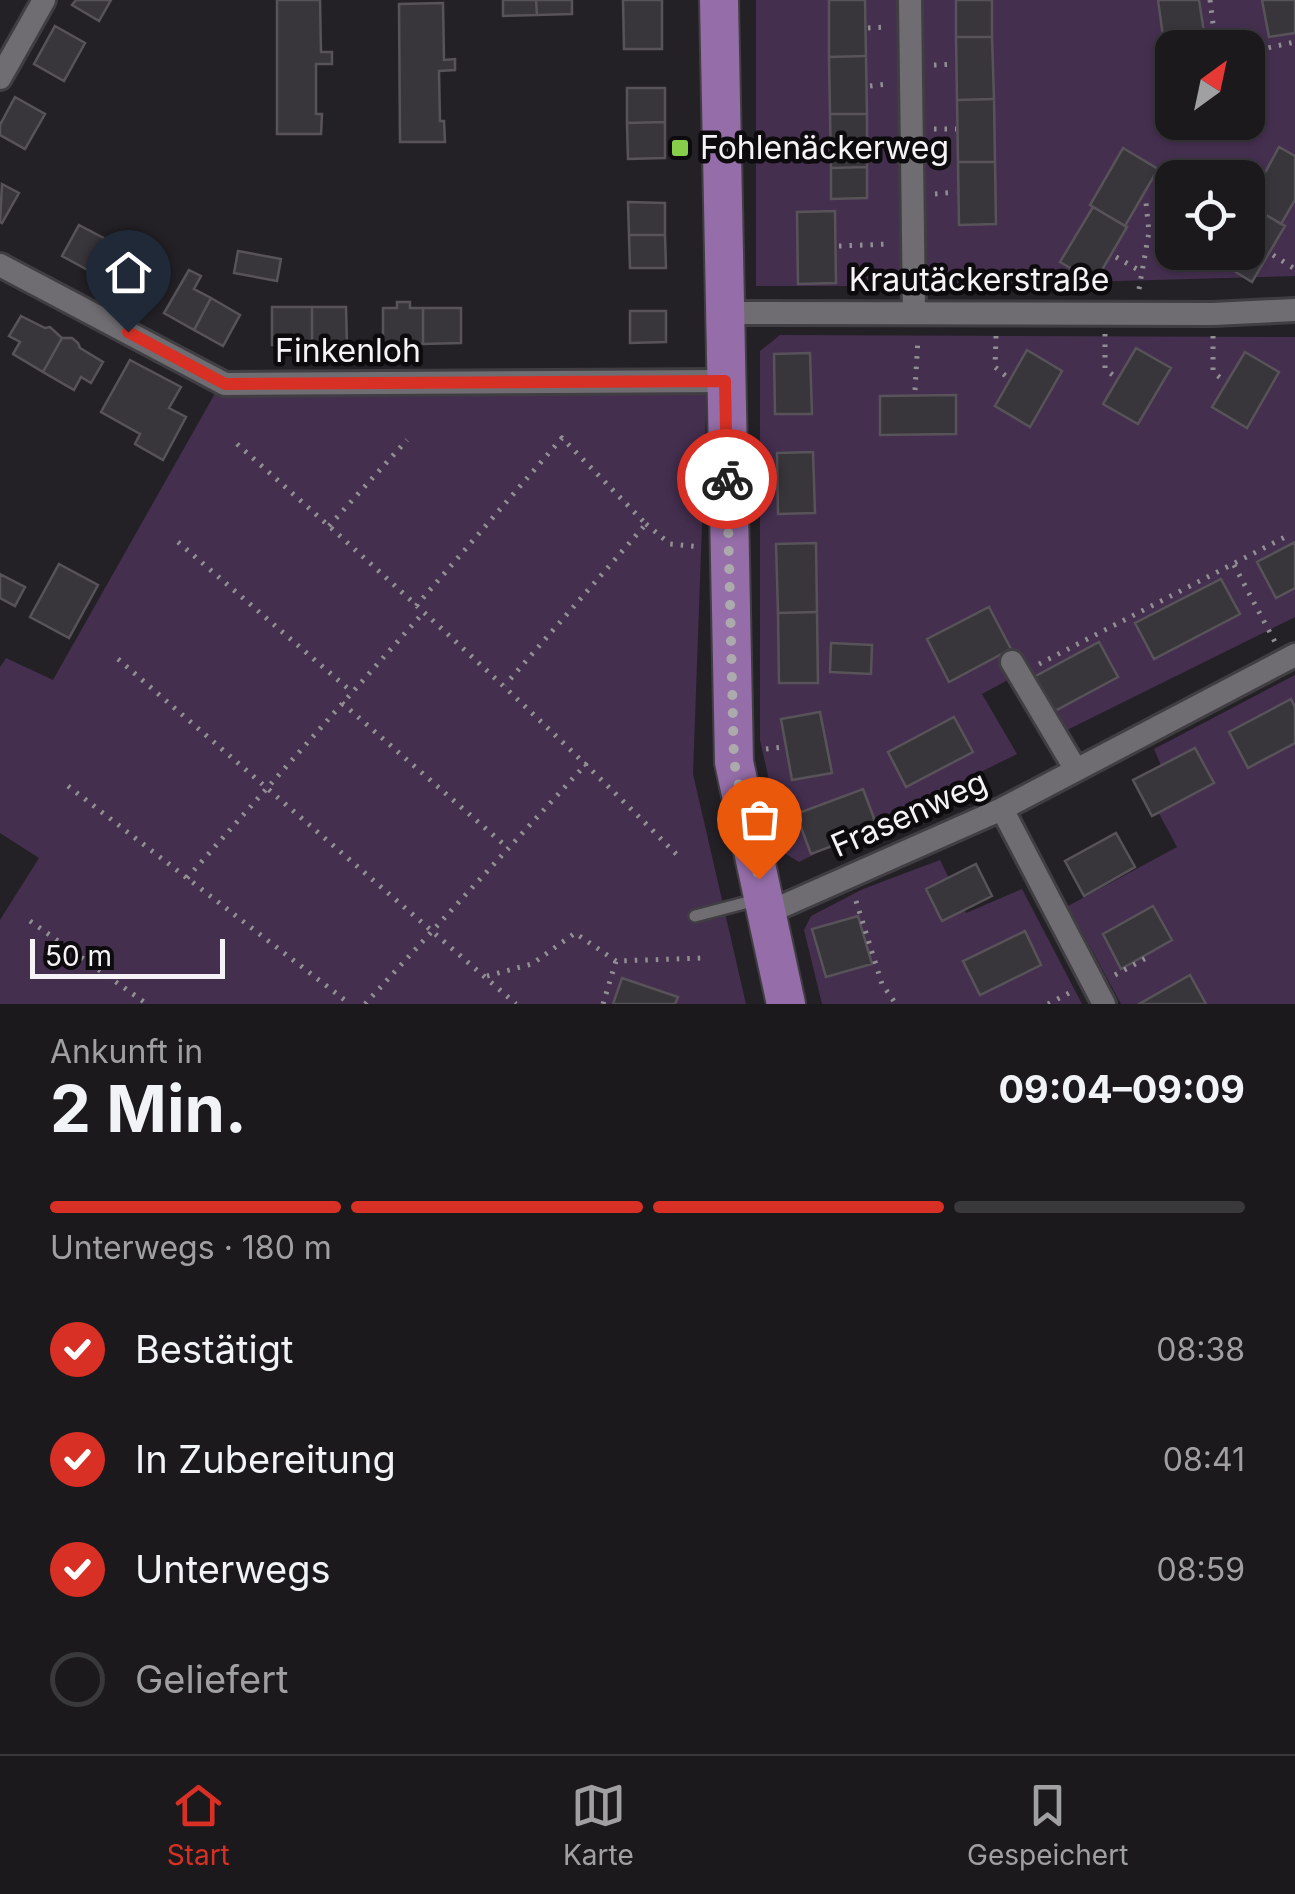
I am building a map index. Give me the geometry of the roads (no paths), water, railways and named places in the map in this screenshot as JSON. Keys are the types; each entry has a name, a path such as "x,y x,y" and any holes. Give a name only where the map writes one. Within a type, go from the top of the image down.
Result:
{"main road":[{"path":"719,0 734,762 786,1004"}],"street":[{"path":"0,78 44,0"},
{"path":"910,0 916,313"},
{"name":"Finkenloh","path":"0,264 225,384 725,381"},
{"name":"Krautäckerstraße","path":"724,313 1214,314 1295,310"},
{"name":"Frasenweg","path":"766,906 849,877 1002,808 1290,657"},
{"path":"1015,668 1076,770"},
{"path":"1002,808 1099,995"}],"lane":[{"path":"695,916 766,906"}],"place":[{"name":"Fohlenäckerweg","path":"680,148"}]}
